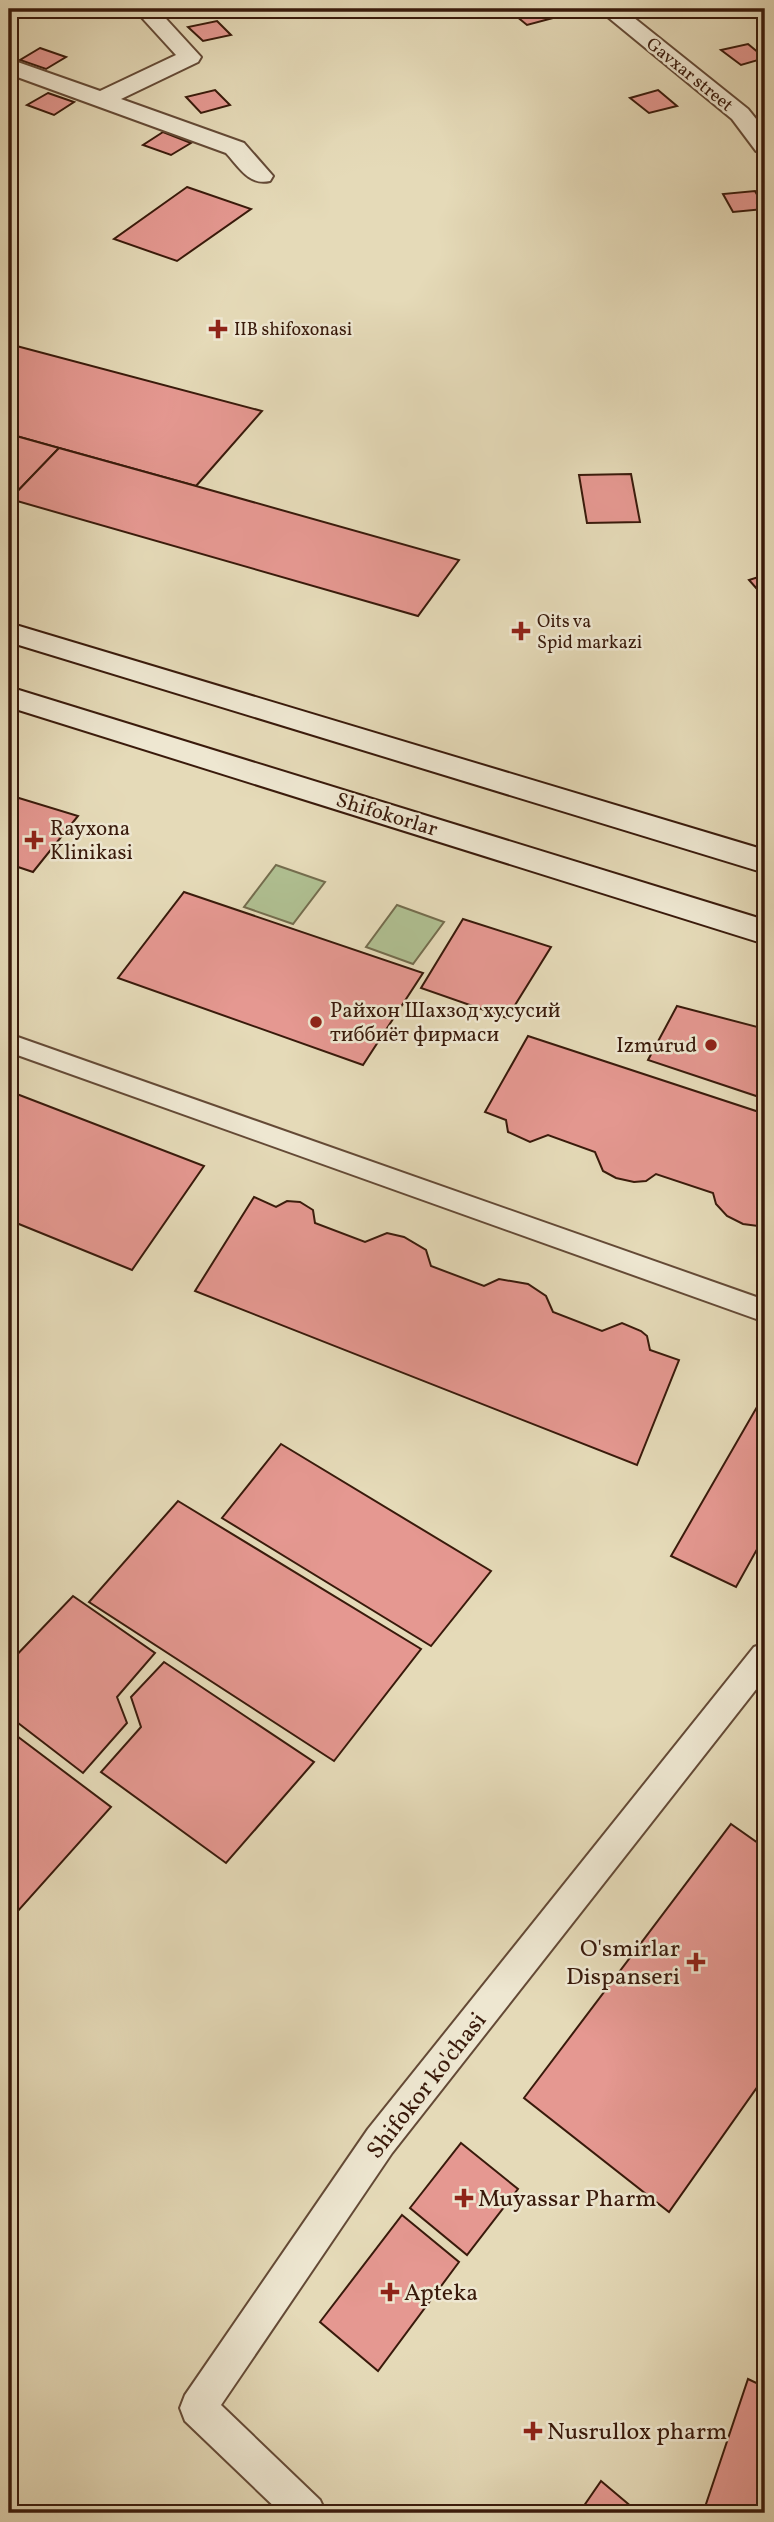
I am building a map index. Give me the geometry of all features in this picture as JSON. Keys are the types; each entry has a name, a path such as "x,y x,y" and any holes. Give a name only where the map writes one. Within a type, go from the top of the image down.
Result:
{"main road":[{"path":"102,99 190,57 145,9"},
{"name":"Gavxar street","path":"609,9 740,114 765,146"},
{"path":"9,66 235,148 261,176"},
{"path":"9,632 765,862"},
{"name":"Shifokorlar","path":"9,697 765,932"}],"lane":[{"path":"9,1043 765,1311"},
{"name":"Shifokor ko'chasi","path":"307,2513 198,2408 380,2141 765,1656"}],"green space":[{"path":"276,865 325,882 293,924 244,907"},
{"path":"397,905 444,922 413,964 366,947"}],"building":[{"path":"542,9 553,18 527,25 510,11"},
{"path":"670,9 705,9 709,11 683,18"},
{"path":"217,21 231,35 203,41 188,27"},
{"path":"748,44 765,58 741,65 721,50"},
{"path":"40,48 66,57 46,69 20,60"},
{"path":"215,90 230,105 201,113 186,97"},
{"path":"658,90 677,106 649,113 630,98"},
{"path":"48,93 74,102 54,115 27,105"},
{"path":"163,132 191,143 171,155 143,145"},
{"path":"187,187 251,209 177,261 114,239"},
{"path":"755,191 765,209 733,212 723,194"},
{"path":"9,344 262,411 196,486 9,434"},
{"path":"9,434 59,448 10,499 9,499"},
{"path":"59,448 459,560 418,616 10,499"},
{"path":"631,474 640,522 587,523 579,475"},
{"path":"765,575 765,598 749,580"},
{"name":"Rayxona Klinikasi","path":"9,795 78,816 33,872 9,864"},
{"name":"Райхон Шахзод хусусий тиббиёт фирмаси","path":"184,892 423,973 363,1065 118,978"},
{"path":"463,919 551,947 507,1018 421,988"},
{"name":"Izmurud","path":"677,1006 765,1029 765,1099 648,1060"},
{"path":"528,1036 765,1114 765,1227 743,1224 727,1216 716,1204 713,1193 656,1174 646,1181 634,1182 616,1178 603,1171 595,1152 548,1135 530,1142 508,1132 506,1120 485,1112"},
{"path":"9,1091 204,1166 132,1270 9,1220"},
{"path":"254,1197 276,1207 287,1201 300,1202 313,1210 315,1223 365,1242 387,1233 404,1237 426,1250 431,1266 484,1286 499,1279 528,1284 546,1296 553,1312 602,1331 622,1323 641,1331 647,1336 650,1350 679,1360 637,1465 195,1291"},
{"path":"761,1400 765,1402 765,1535 736,1587 671,1556"},
{"path":"281,1444 491,1571 431,1646 222,1518"},
{"path":"178,1501 421,1649 334,1761 89,1602"},
{"path":"73,1596 155,1653 117,1697 127,1723 83,1773 9,1716 9,1663"},
{"path":"164,1662 314,1762 226,1863 101,1772 141,1727 131,1697"},
{"path":"9,1730 111,1807 9,1921"},
{"name":"O'smirlar Dispanseri","path":"731,1824 765,1848 765,2076 669,2212 524,2098"},
{"name":"Muyassar Pharm","path":"461,2143 518,2189 467,2255 410,2208"},
{"name":"Apteka","path":"402,2215 459,2262 378,2371 320,2322"},
{"path":"748,2379 765,2387 765,2513 703,2513"},
{"path":"601,2481 639,2513 579,2513"}],"place":[{"name":"IIB shifoxonasi","path":"218,329"},
{"name":"Oits va Spid markazi","path":"521,631"},
{"name":"Rayxona Klinikasi","path":"34,840"},
{"name":"Райхон Шахзод хусусий тиббиёт фирмаси","path":"316,1022"},
{"name":"Izmurud","path":"711,1045"},
{"name":"O'smirlar Dispanseri","path":"696,1962"},
{"name":"Muyassar Pharm","path":"464,2198"},
{"name":"Apteka","path":"390,2292"},
{"name":"Nusrullox pharm","path":"533,2431"}]}
